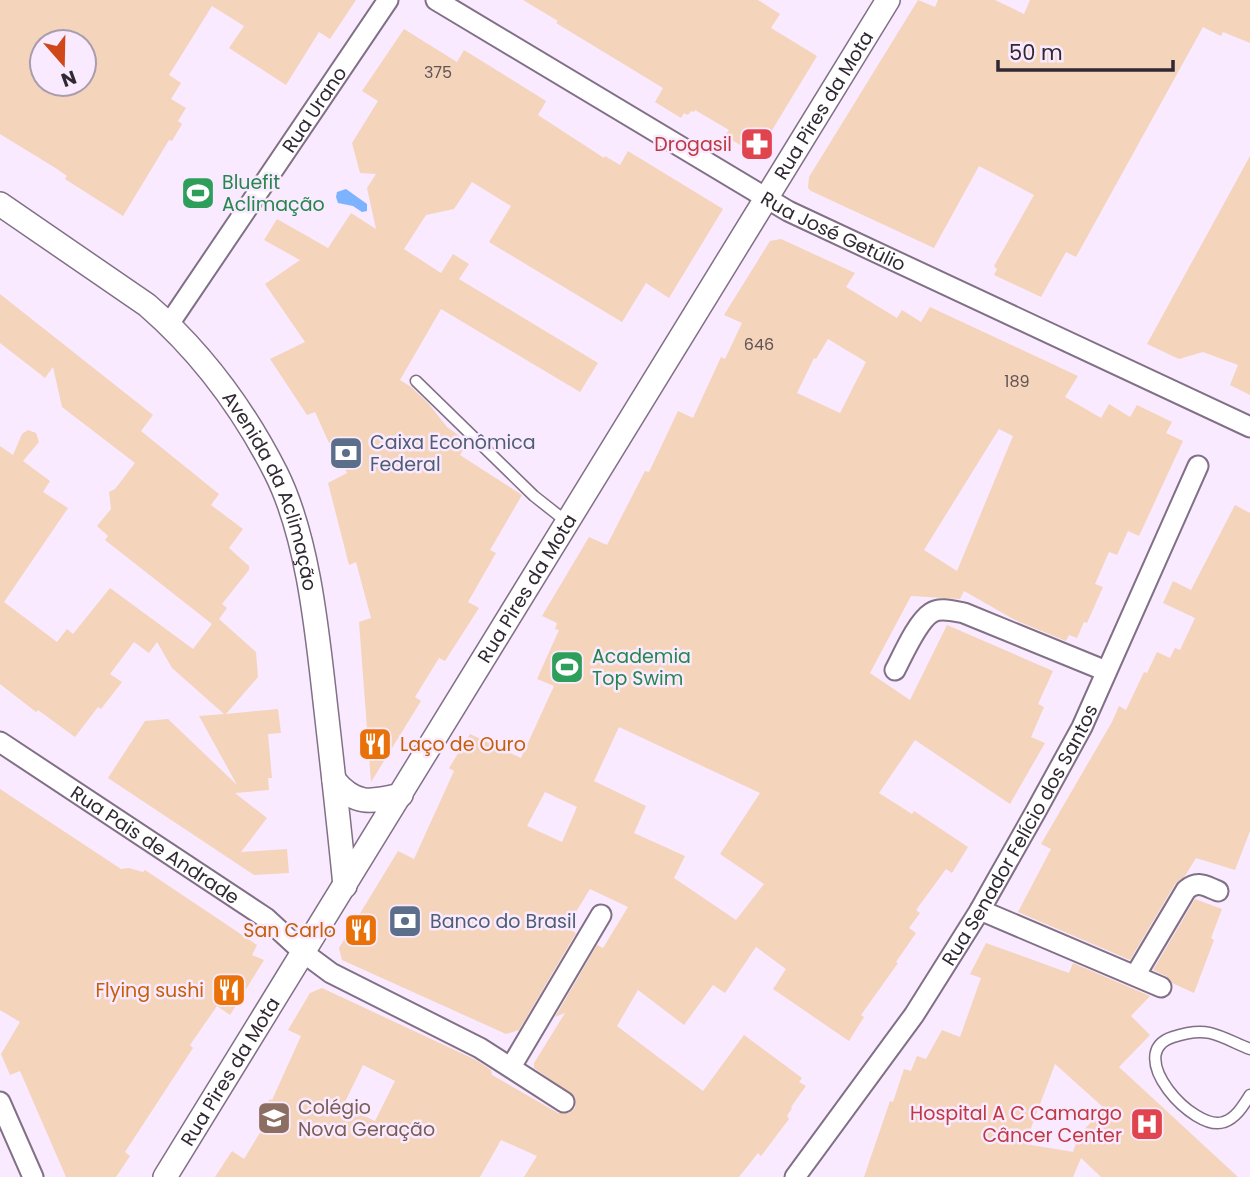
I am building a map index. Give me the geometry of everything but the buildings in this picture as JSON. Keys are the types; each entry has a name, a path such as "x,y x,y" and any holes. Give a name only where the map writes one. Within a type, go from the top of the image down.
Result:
{"street":[{"name":"Rua Urano","path":"169,324 388,0"},
{"name":"Rua José Getúlio","path":"436,0 766,199 1250,427"},
{"name":"Rua Pires da Mota","path":"165,1177 888,0"},
{"name":"Avenida da Aclimação","path":"0,204 148,305 169,324 201,359 237,407 277,474 300,540 318,637 345,886"},
{"name":"Rua Senador Felício dos Santos","path":"795,1177 914,1015 980,911 1082,727 1198,466"},
{"path":"895,670 922,621 932,612 945,610 964,612 1106,671"},
{"name":"Rua Pais de Andrade","path":"0,742 265,918 331,973 480,1048 564,1102"},
{"path":"334,780 346,793 360,800 379,800 401,794"},
{"path":"1136,974 1186,890 1199,883 1219,891"},
{"path":"980,911 1136,974 1161,987"},
{"path":"511,1067 601,915"},
{"path":"0,1102 33,1177"}],"lane":[{"path":"416,381 534,496 567,523"},
{"path":"1250,1049 1210,1033 1188,1032 1166,1039 1157,1046 1154,1058 1156,1069 1163,1080 1191,1114 1208,1123 1224,1122 1240,1111 1250,1096"}],"water":[{"path":"346,189 367,204 367,211 362,212 353,206 338,203 337,192"}],"place":[{"name":"Drogasil","path":"757,144"},
{"name":"Bluefit Aclimação","path":"198,193"},
{"name":"Caixa Econômica Federal","path":"346,453"},
{"name":"Academia Top Swim","path":"567,667"},
{"name":"Laço de Ouro","path":"375,744"},
{"name":"Banco do Brasil","path":"405,921"},
{"name":"San Carlo","path":"361,930"},
{"name":"Flying sushi","path":"229,990"},
{"name":"Colégio Nova Geração","path":"274,1118"},
{"name":"Hospital A C Camargo Câncer Center","path":"1147,1124"}]}
